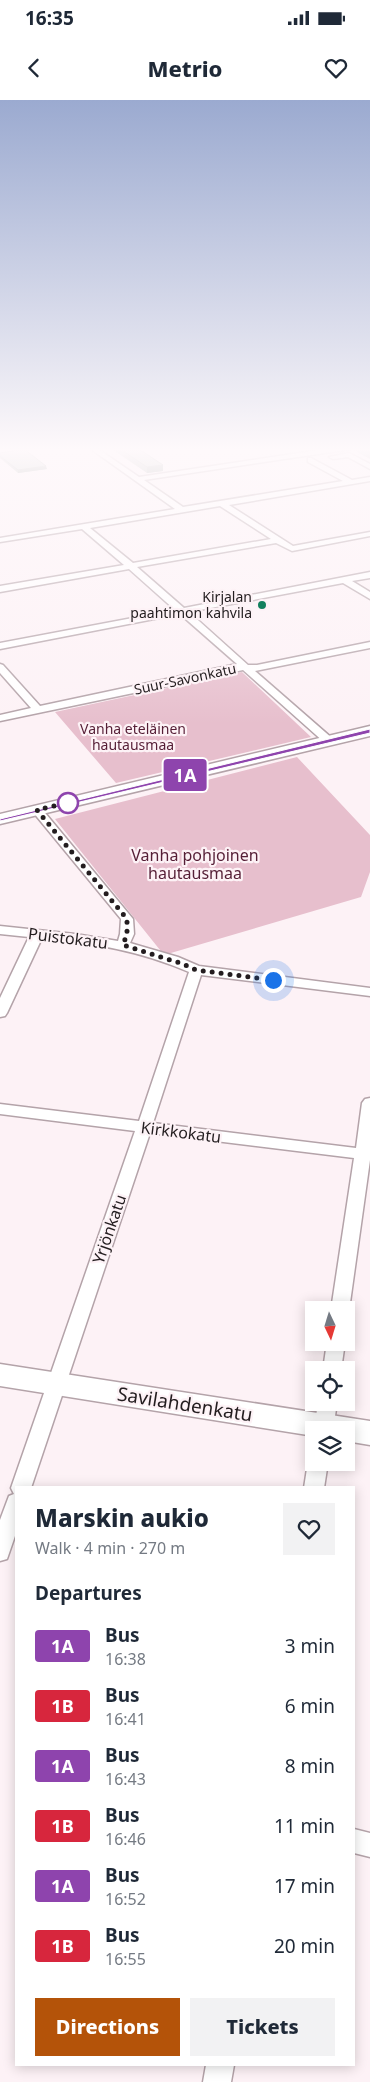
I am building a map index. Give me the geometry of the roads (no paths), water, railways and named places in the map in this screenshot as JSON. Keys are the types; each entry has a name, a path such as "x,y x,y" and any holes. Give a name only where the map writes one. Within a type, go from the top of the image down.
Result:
{"main road":[{"path":"0,819 325,738 370,731"},
{"name":"Savilahdenkatu","path":"0,1375 55,1384 325,1419 370,1433"}],"street":[{"path":"99,539 325,738"},
{"path":"0,589 277,540 292,549 341,539"},
{"path":"0,646 370,575"},
{"path":"346,580 370,596"},
{"name":"Suur-Savonkatu","path":"0,718 238,667 257,668 370,644"},
{"path":"0,667 38,710"},
{"path":"37,810 127,919 127,934 123,945"},
{"name":"Puistokatu","path":"0,930 123,945 196,970 370,992"},
{"path":"0,1013 37,934"},
{"name":"Yrjönkatu","path":"22,1486 196,970"},
{"path":"342,1301 366,1155 370,1103"},
{"name":"Kirkkokatu","path":"0,1109 366,1155"},
{"path":"314,1486 317,1471"},
{"path":"0,1552 15,1505"},
{"path":"355,1841 370,1845"},
{"path":"217,2082 220,2066"}],"place":[{"name":"Kirjalan paahtimon kahvila","path":"262,605"}],"park label":[{"name":"Vanha eteläinen hautausmaa","path":"133,738"},
{"name":"Vanha pohjoinen hautausmaa","path":"195,864"}]}
